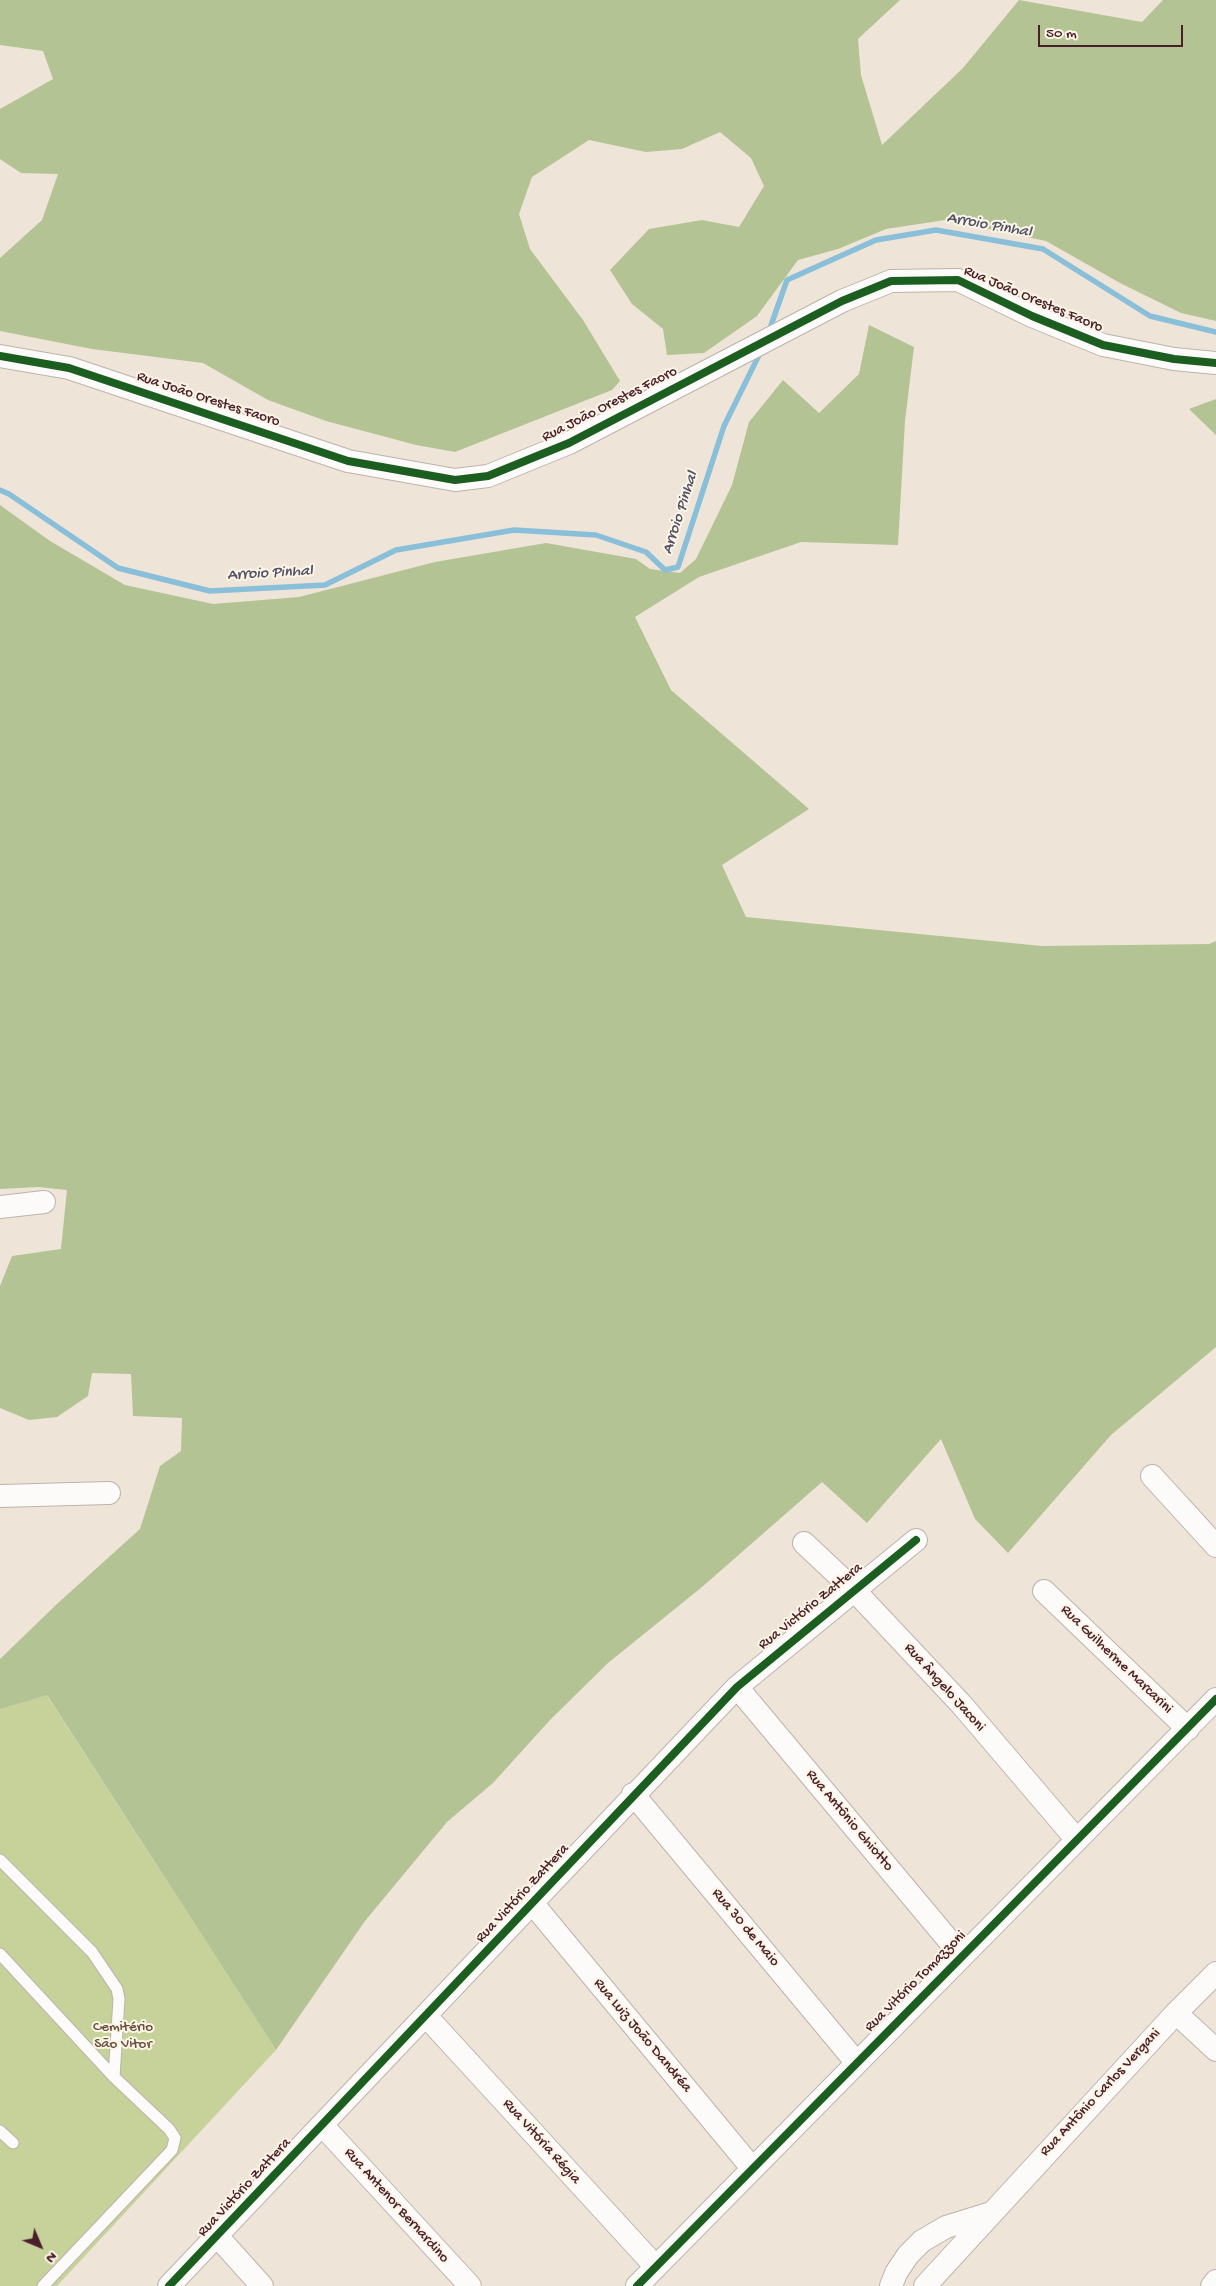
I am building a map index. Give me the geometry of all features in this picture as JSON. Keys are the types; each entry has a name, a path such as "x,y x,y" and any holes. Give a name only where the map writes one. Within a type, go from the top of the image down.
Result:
{"street":[{"name":"Rua João Orestes Faoro","path":"0,356 70,368 348,461 455,480 488,476 569,443 842,301 891,280 958,280 1032,316 1103,345 1174,359 1216,364"},
{"path":"0,1207 44,1202"},
{"path":"1152,1476 1216,1546"},
{"path":"0,1496 109,1493"},
{"name":"Rua Victório Zattera","path":"169,2286 218,2237 533,1904 633,1794 737,1687 916,1540"},
{"name":"Rua Ângelo Jaconi","path":"804,1543 854,1590 962,1705 1077,1840"},
{"name":"Rua Guilherme Marcarini","path":"1044,1591 1188,1729"},
{"name":"Rua Antônio Ghiotto","path":"737,1687 961,1955"},
{"name":"Rua Vitório Tomazzoni","path":"637,2286 961,1955 1216,1699"},
{"name":"Rua 30 de Maio","path":"633,1794 856,2062"},
{"name":"Rua Luiz João Dandréa","path":"533,1904 752,2168"},
{"name":"Rua Antônio Carlos Vergani","path":"925,2286 1176,2012 1216,1973"},
{"path":"1176,2012 1216,2050"},
{"name":"Rua Vitória Régia","path":"426,2016 656,2267"},
{"name":"Rua Antenor Bernardino","path":"323,2126 470,2286"},
{"path":"892,2286 896,2273 908,2255 922,2241 946,2227 989,2214"},
{"path":"218,2237 262,2286"},
{"path":"1212,2286 1216,2282"}],"lane":[{"path":"0,1860 92,1952 118,1989 114,2078"},
{"path":"0,1954 114,2078 170,2129 175,2138 172,2150 44,2286"},
{"path":"0,2130 13,2143"}],"green space":[{"path":"0,0 900,0 858,39 861,75 882,145 963,68 1019,0 1142,22 1163,0 1216,0 1216,321 1181,313 1120,283 1046,241 945,220 886,229 838,249 798,260 757,316 704,353 667,355 663,329 632,304 610,270 649,229 702,220 739,227 764,186 751,158 720,132 682,149 646,152 589,140 532,177 519,214 530,249 583,320 620,381 612,390 455,452 416,445 326,421 268,400 203,363 92,349 0,331 0,258 42,220 58,174 21,173 0,159 0,109 53,79 43,51 0,45"},
{"path":"869,325 914,347 905,421 898,545 801,542 699,577 635,617 671,690 809,809 722,865 746,917 1042,946 1209,944 1216,941 1216,1347 1111,1435 1008,1553 975,1519 941,1439 867,1523 822,1482 702,1587 608,1663 550,1720 493,1783 447,1822 365,1921 276,2050 47,1695 0,1709 0,1659 58,1603 140,1529 160,1466 181,1451 182,1418 133,1416 131,1374 92,1373 88,1396 57,1417 29,1420 0,1408 0,1286 12,1256 61,1249 67,1190 38,1187 0,1189 0,505 50,541 125,585 213,604 299,597 435,562 546,543 636,559 650,569 680,573 696,559 732,485 749,422 783,380 819,413 859,374"},
{"path":"1216,399 1216,435 1189,409"},
{"name":"Cemitério São Vitor","path":"46,1694 276,2050 57,2286 0,2286 0,1709"}],"waterway":[{"name":"Arroio Pinhal","path":"769,331 787,280 876,240 936,230 1043,249 1150,316 1216,332"},
{"name":"Arroio Pinhal","path":"0,490 9,494 118,568 210,591 325,585 396,550 514,530 596,535 646,552 665,570 678,567 724,426 762,349"}],"cycle path":[{"path":"0,356 69,368 348,461 455,480 488,476 569,443 842,301 891,281 958,280 1032,316 1103,345 1174,359 1216,363"},
{"path":"169,2286 737,1687 916,1540"},
{"path":"637,2286 1216,1699"}]}
